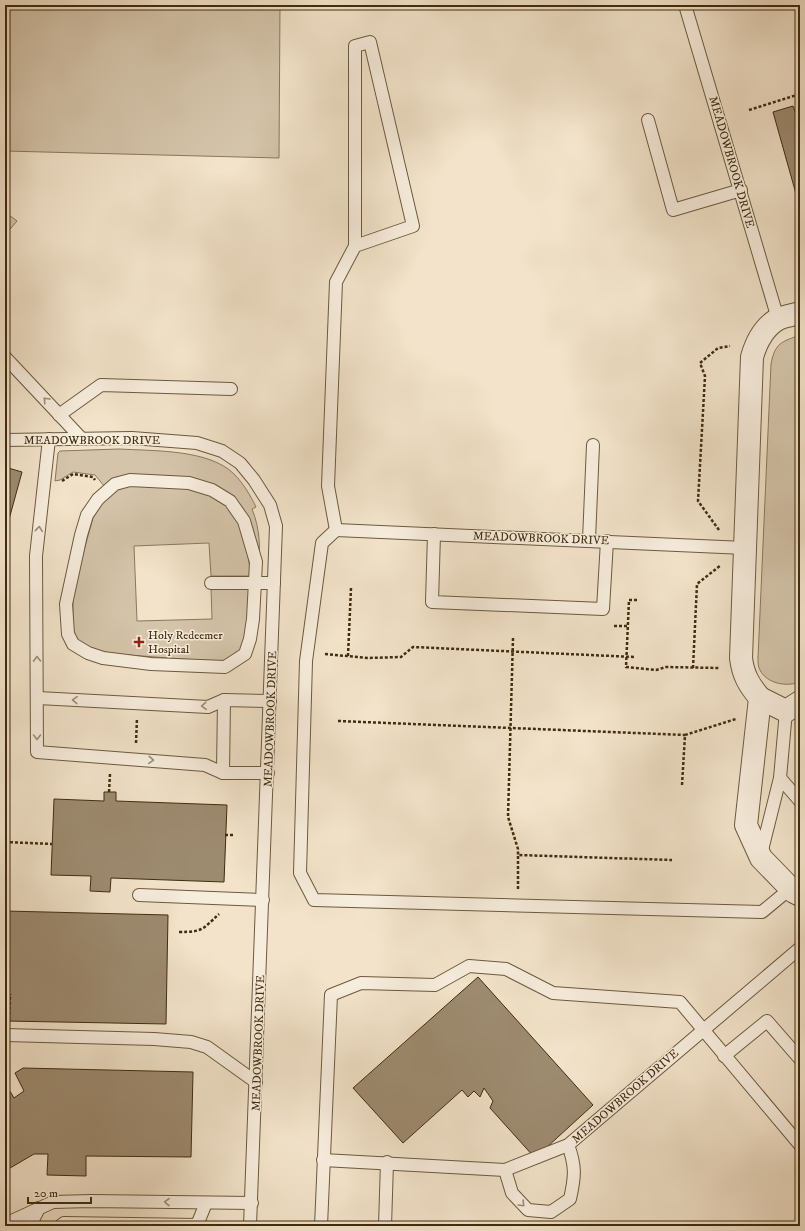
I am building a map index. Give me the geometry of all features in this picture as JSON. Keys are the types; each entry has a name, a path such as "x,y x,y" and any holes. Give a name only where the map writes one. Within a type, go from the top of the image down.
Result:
{"street":[{"path":"796,896 761,858 746,825 760,704 743,673 741,658 752,357 756,343 778,319 800,313"},
{"path":"760,704 793,706"}],"lane":[{"name":"MEADOWBROOK DRIVE","path":"685,5 778,319"},
{"path":"355,246 413,226 370,42 355,46 355,246 336,282 328,486 336,530 322,543 306,661 300,873 314,900 762,912 796,896"},
{"path":"648,120 673,210 741,190"},
{"path":"5,357 82,439"},
{"path":"59,415 101,385 231,389"},
{"name":"MEADOWBROOK DRIVE","path":"5,440 132,438 197,443 222,451 240,463 254,480 270,505 276,526 250,1226"},
{"path":"49,439 36,556 38,698 37,752 205,764 223,772 268,773"},
{"path":"589,540 593,445"},
{"path":"130,480 189,483 212,490 230,501 244,521 256,562 250,639 245,654 225,667 152,664 103,658 88,653 73,644 68,634 66,604 81,535 87,515 98,499 106,492 116,484 130,480"},
{"name":"MEADOWBROOK DRIVE","path":"336,530 745,548"},
{"path":"434,534 432,602 603,609 607,541"},
{"path":"211,583 274,583"},
{"path":"38,698 208,707 224,700 270,701"},
{"path":"223,772 224,700"},
{"path":"761,858 780,778 793,706"},
{"path":"780,778 800,801"},
{"path":"140,895 263,900"},
{"name":"MEADOWBROOK DRIVE","path":"323,1160 387,1162 505,1170 568,1145 800,948"},
{"path":"321,1226 331,995 361,983 435,985 470,966 506,969 553,993 680,1002 800,1145"},
{"path":"724,1056 767,1021 800,1059"},
{"path":"5,1035 154,1039 192,1042 207,1048 256,1082"},
{"path":"5,1044 18,1036"},
{"path":"505,1170 512,1193 528,1210 551,1212 570,1198 574,1179 574,1162 568,1145"},
{"path":"385,1226 387,1162"},
{"path":"5,1224 53,1202 252,1203"},
{"path":"60,1226 64,1223 196,1225 206,1203"},
{"path":"30,1226 40,1208"}],"path":[{"path":"749,110 800,94"},
{"path":"796,339 800,349"},
{"path":"721,533 698,501 705,376 700,362 718,348 730,346"},
{"path":"44,492 73,474 93,477 106,492"},
{"path":"693,668 697,584 721,565"},
{"path":"348,656 351,588"},
{"path":"637,600 629,600 626,667 656,670 666,667 719,668"},
{"path":"614,626 628,626"},
{"path":"513,638 508,817 518,849 518,891"},
{"path":"325,654 368,658 401,657 414,647 634,657"},
{"path":"338,721 685,735 760,704"},
{"path":"136,748 137,714"},
{"path":"682,785 685,735"},
{"path":"109,792 110,772"},
{"path":"225,835 235,835"},
{"path":"5,842 52,844"},
{"path":"518,856 672,860"},
{"path":"179,932 198,932 223,911"},
{"path":"9,1023 10,994"}],"shaded area":[{"path":"280,5 279,158 5,151 5,6"},
{"path":"5,212 17,221 5,235"},
{"path":"800,335 800,682 783,684 767,678 763,675 758,666 771,364 777,347 780,344"},
{"path":"119,449 164,451 196,456 223,466 234,474 241,482 256,507 252,509 257,523 259,537 259,566 256,543 249,518 193,479 145,475 128,476 105,487 95,475 73,472 60,480 55,481 58,453 60,451"},
{"path":"129,485 171,486 200,491 213,496 225,504 238,521 246,544 251,576 211,576 209,543 134,546 137,621 212,619 211,588 251,588 245,636 240,651 222,662 102,653 78,642 73,634 73,590 93,518 102,504 113,492"}],"building":[{"path":"793,106 796,114 800,113 800,208 773,112"},
{"path":"5,467 22,472 5,534"},
{"path":"104,792 116,792 116,801 227,805 224,882 111,878 110,892 90,891 91,876 51,875 54,799 104,801"},
{"path":"5,911 168,915 166,1024 5,1021"},
{"path":"478,977 593,1105 535,1158 490,1108 493,1101 484,1088 480,1097 474,1091 468,1097 462,1090 403,1143 353,1088"},
{"path":"23,1068 193,1072 191,1157 86,1156 86,1176 47,1175 48,1154 34,1154 5,1171 5,1083 14,1098 24,1091 15,1073"}],"place":[{"name":"Holy Redeemer Hospital","path":"139,642"}]}
